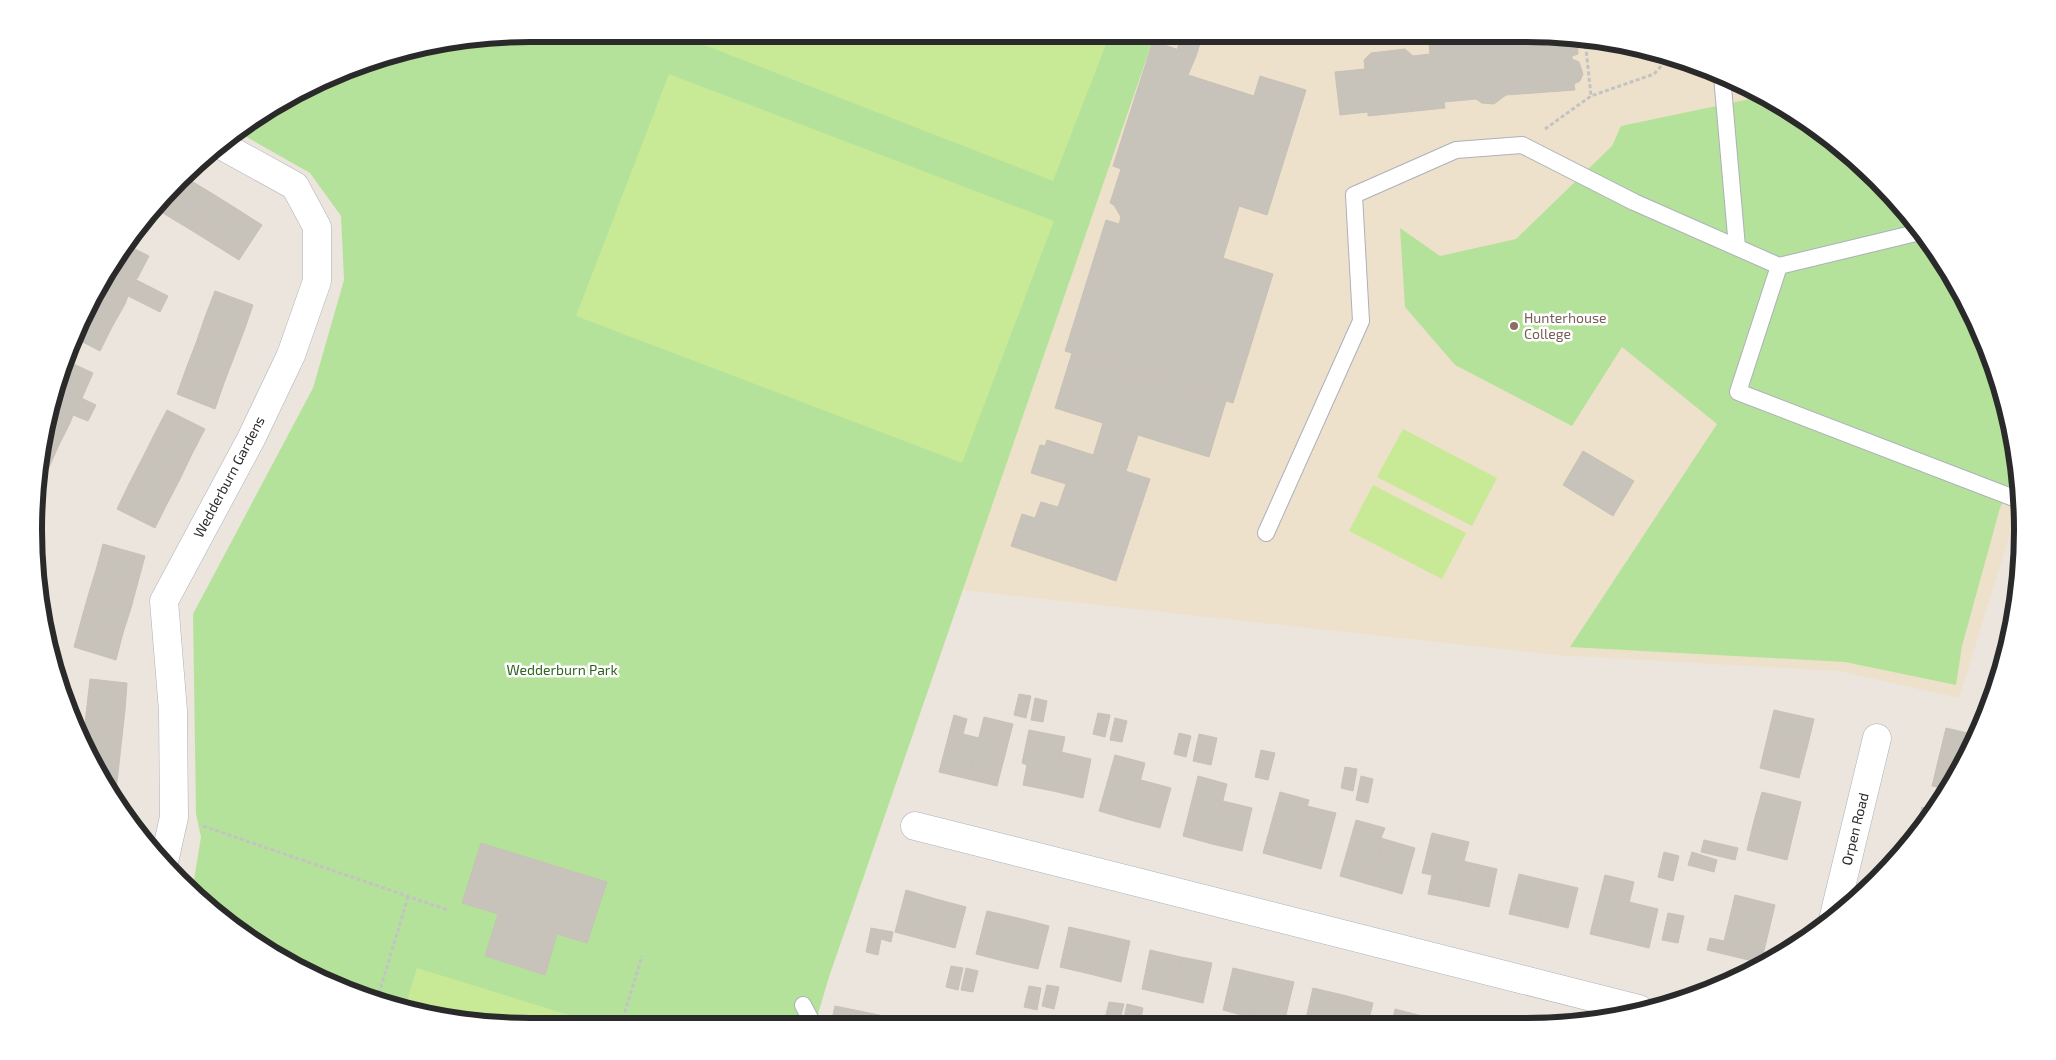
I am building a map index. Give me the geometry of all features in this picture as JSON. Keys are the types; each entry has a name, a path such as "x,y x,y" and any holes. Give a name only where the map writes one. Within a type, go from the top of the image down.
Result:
{"street":[{"name":"Wedderburn Gardens","path":"166,854 174,817 173,711 164,601 251,439 287,363 317,281 318,227 295,186 227,148"},
{"name":"Orpen Road","path":"1835,907 1877,738"},
{"path":"915,826 1628,1006"}],"lane":[{"path":"1723,84 1737,247"},
{"path":"1266,533 1361,321 1354,195 1456,150 1522,145 1634,202 1779,266 1913,234"},
{"path":"1779,266 1738,392 2012,497"},
{"path":"803,1005 810,1018"}],"path":[{"path":"1586,47 1591,96"},
{"path":"1522,145 1591,96 1654,74 1664,63"},
{"path":"174,817 448,910"},
{"path":"379,994 408,897"},
{"path":"623,1018 642,956"}],"shaded area":[{"name":"Hunterhouse College","path":"1152,42 1526,42 1558,44 1590,47 1652,59 1683,68 1742,93 1770,108 1823,143 1871,185 1913,233 1948,286 1976,343 1988,373 1997,404 2009,466 2014,523 1959,698 1839,671 1555,655 960,590"}],"green space":[{"name":"Wedderburn Park","path":"530,42 1152,42 829,977 817,1018 530,1018 466,1013 435,1008 373,992 314,967 286,952 233,917 194,883 201,837 196,814 193,614 313,388 344,280 341,216 310,173 244,135 286,108 314,93 373,68 435,52 466,47"},
{"path":"697,42 1107,42 1053,181"},
{"path":"669,74 1054,221 962,463 576,316"},
{"path":"1752,98 1823,143 1871,185 1913,233 1948,286 1963,314 1988,373 2004,435 2011,486 2009,485 2000,508 1962,646 1956,685 1845,662 1570,647 1717,424 1622,347 1572,426 1455,365 1405,307 1400,228 1440,256 1516,239 1612,146 1621,126"},
{"path":"1403,429 1497,478 1472,526 1377,477"},
{"path":"1373,485 1466,533 1442,579 1349,531"},
{"path":"417,968 579,1018 530,1018 466,1013 407,1002"}],"building":[{"path":"1153,42 1196,56 1188,75 1254,96 1260,76 1306,90 1267,215 1239,206 1223,258 1273,274 1233,403 1065,351 1106,220 1119,224 1121,217 1114,205 1110,203 1121,169 1113,166"},
{"path":"1180,42 1200,42 1196,56 1177,50"},
{"path":"1429,42 1526,42 1577,46 1578,54 1572,56 1572,59 1579,62 1583,74 1580,81 1574,84 1575,90 1506,95 1494,104 1482,103 1476,99 1444,102 1445,108 1368,116 1368,112 1340,115 1335,72 1365,69 1364,60 1371,53 1405,49 1413,56 1430,54"},
{"path":"190,180 213,194 191,230 166,215 183,187"},
{"path":"183,187 166,215 161,212"},
{"path":"213,194 237,209 215,245 191,230"},
{"path":"237,209 262,225 239,260 215,245"},
{"path":"133,248 149,256 137,279 118,270"},
{"path":"118,270 168,296 160,312 128,296 125,304 104,293"},
{"path":"215,291 253,305 244,331 205,317"},
{"path":"104,293 125,304 112,327 92,317"},
{"path":"92,317 112,327 100,351 81,341"},
{"path":"205,317 244,331 234,357 196,343"},
{"path":"196,343 234,357 224,383 186,369"},
{"path":"1072,353 1226,401 1209,457 1138,435 1126,471 1113,467 1115,462 1093,456 1103,423 1055,408"},
{"path":"72,363 93,373 82,398 63,389"},
{"path":"186,369 224,383 215,409 177,394"},
{"path":"63,389 96,405 88,421 73,415 70,423 56,416"},
{"path":"167,410 205,429 192,454 154,435"},
{"path":"56,416 70,423 58,447 51,444"},
{"path":"154,435 192,454 180,479 142,459"},
{"path":"1047,440 1115,462 1113,467 1150,479 1116,581 1011,546 1022,514 1035,518 1041,502 1058,507 1066,484 1031,473 1040,445 1045,446"},
{"path":"51,444 58,447 47,472 47,466"},
{"path":"1583,451 1634,481 1613,516 1563,485"},
{"path":"142,459 180,479 167,504 129,484"},
{"path":"129,484 167,504 155,528 117,509"},
{"path":"103,544 145,556 138,582 96,570"},
{"path":"96,570 138,582 131,608 88,596"},
{"path":"88,596 131,608 123,633 81,621"},
{"path":"81,621 123,633 116,660 74,647"},
{"path":"90,679 127,683 125,710 87,706"},
{"path":"1019,694 1031,696 1026,718 1014,715"},
{"path":"1035,698 1047,701 1043,722 1031,720"},
{"path":"87,706 125,710 122,737 87,733 85,727"},
{"path":"1774,710 1814,719 1807,748 1767,739"},
{"path":"1098,713 1110,715 1105,737 1093,734"},
{"path":"954,715 967,719 963,734 979,738 968,779 939,772"},
{"path":"984,717 1013,724 997,786 968,779"},
{"path":"1115,718 1127,721 1122,742 1110,740"},
{"path":"1946,728 1969,733 1955,761 1939,757"},
{"path":"1029,730 1065,737 1053,791 1023,785 1027,765 1022,763"},
{"path":"87,733 122,737 119,764 102,762"},
{"path":"1179,733 1191,736 1186,757 1174,754"},
{"path":"1199,734 1217,738 1211,765 1193,761"},
{"path":"1767,739 1807,748 1799,778 1760,768"},
{"path":"1261,750 1275,753 1268,780 1255,777"},
{"path":"1061,752 1091,759 1083,798 1053,791"},
{"path":"1115,755 1145,763 1130,820 1099,811"},
{"path":"1939,757 1955,761 1939,788 1932,786"},
{"path":"102,762 119,764 116,787"},
{"path":"1345,767 1357,769 1353,791 1341,788"},
{"path":"1198,776 1227,784 1212,844 1183,836"},
{"path":"1361,776 1373,779 1368,803 1356,800"},
{"path":"1141,780 1171,788 1160,828 1130,820"},
{"path":"1280,792 1309,800 1292,861 1263,853"},
{"path":"1762,792 1801,802 1794,831 1754,821"},
{"path":"1223,801 1252,808 1242,851 1212,844"},
{"path":"1307,806 1336,813 1321,869 1292,861"},
{"path":"1922,807 1926,808 1919,818"},
{"path":"1356,820 1385,828 1381,838 1384,839 1371,885 1340,876"},
{"path":"1754,821 1794,831 1787,860 1747,850"},
{"path":"1432,833 1469,842 1464,861 1467,862 1458,900 1428,894 1432,875 1422,873"},
{"path":"1384,839 1415,848 1402,894 1371,885"},
{"path":"1704,840 1738,848 1735,860 1701,852"},
{"path":"481,843 607,882 587,943 557,934 545,975 485,956 498,914 462,903"},
{"path":"1664,852 1679,856 1673,881 1658,877"},
{"path":"1692,852 1717,860 1714,872 1688,865"},
{"path":"1467,862 1497,869 1489,907 1458,900"},
{"path":"1519,874 1548,881 1539,921 1509,914"},
{"path":"1605,875 1634,882 1620,941 1590,934"},
{"path":"1548,881 1578,888 1568,928 1539,921"},
{"path":"906,890 936,899 925,940 895,932"},
{"path":"1735,895 1775,905 1768,934 1728,925"},
{"path":"936,899 966,907 955,948 925,940"},
{"path":"1629,902 1658,909 1649,948 1620,941"},
{"path":"987,911 1018,918 1007,962 976,954"},
{"path":"1668,913 1684,916 1678,943 1662,940"},
{"path":"1018,918 1049,926 1038,969 1007,962"},
{"path":"1728,925 1768,934 1763,956 1753,961 1707,950 1710,938 1724,941"},
{"path":"1069,927 1100,934 1090,974 1060,967"},
{"path":"871,928 893,932 891,942 881,939 878,955 866,952"},
{"path":"1100,934 1130,941 1121,982 1090,974"},
{"path":"1150,950 1181,957 1173,996 1142,989"},
{"path":"1181,957 1212,963 1203,1003 1173,996"},
{"path":"951,966 963,968 958,990 946,987"},
{"path":"966,968 978,971 973,992 961,990"},
{"path":"1233,968 1263,975 1253,1018 1223,1010"},
{"path":"1263,975 1294,982 1285,1018 1253,1018"},
{"path":"1047,985 1059,987 1054,1009 1042,1006"},
{"path":"1029,986 1041,988 1037,1010 1024,1007"},
{"path":"1313,988 1343,995 1337,1018 1306,1018"},
{"path":"1343,995 1373,1003 1369,1018 1337,1018"},
{"path":"1109,1002 1124,1004 1120,1018 1105,1018"},
{"path":"1127,1004 1143,1008 1141,1018 1124,1018"},
{"path":"835,1006 894,1018 832,1018"},
{"path":"1395,1009 1426,1017 1426,1018 1393,1018"}],"place":[{"name":"Hunterhouse College","path":"1514,326"}]}
